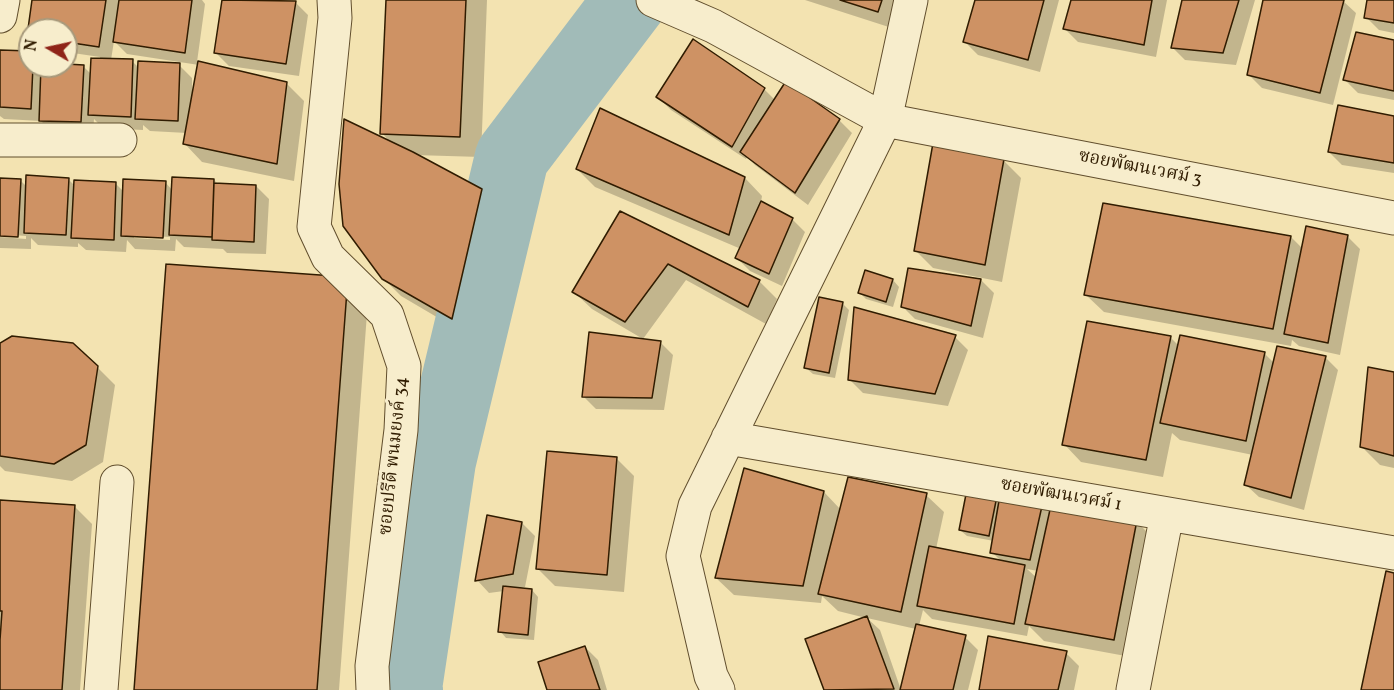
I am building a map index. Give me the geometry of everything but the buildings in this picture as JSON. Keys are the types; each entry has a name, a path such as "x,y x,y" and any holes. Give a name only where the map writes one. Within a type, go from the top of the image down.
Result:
{"street":[{"path":"0,16 3,0"},
{"name":"ซอยปรีดี พนมยงค์ 34","path":"334,0 335,18 314,227 328,256 387,315 404,366 401,430 372,666 373,690"},
{"name":"ซอยพัฒนเวศม์ 3","path":"653,0 713,26 885,120 1394,218"},
{"path":"718,690 711,676 683,556 695,506 885,120 911,0"},
{"path":"0,140 120,140"},
{"name":"ซอยพัฒนเวศม์ 1","path":"728,438 1394,553"},
{"path":"101,690 117,482"},
{"path":"1133,690 1167,514"}],"waterway":[{"path":"406,690 439,461 512,157 631,0"}]}
